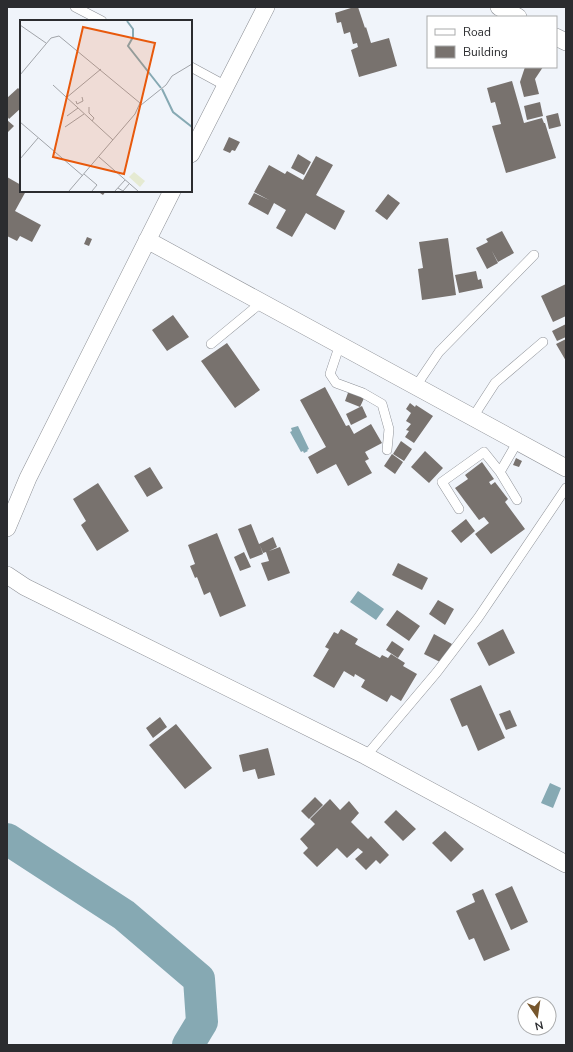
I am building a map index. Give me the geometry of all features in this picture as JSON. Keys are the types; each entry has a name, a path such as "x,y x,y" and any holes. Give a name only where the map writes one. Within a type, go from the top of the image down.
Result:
{"street":[{"path":"192,152 266,7"},
{"path":"499,7 516,16"},
{"path":"557,38 566,42"},
{"path":"7,528 28,478 171,192"},
{"path":"147,240 566,468"},
{"path":"7,575 25,586 366,756 566,864"}],"lane":[{"path":"75,7 100,20"},
{"path":"192,69 226,86"},
{"path":"416,386 440,352 534,255"},
{"path":"210,344 262,302"},
{"path":"473,417 495,383 543,342"},
{"path":"340,344 330,374 336,384 363,393 382,404 389,429 387,450"},
{"path":"500,472 518,442"},
{"path":"459,509 442,482 484,452 500,472 517,500"},
{"path":"366,756 437,672 478,618 566,488"}],"water":[{"path":"298,426 309,449 304,453 303,451 301,452 290,432 292,431 291,428"},
{"path":"358,591 384,609 376,620 350,602"},
{"path":"550,783 561,788 553,808 541,803"}],"building":[{"path":"358,7 371,43 389,38 397,66 359,77 351,50 358,47 357,43 353,44 350,32 344,34 341,22 337,23 335,13"},
{"path":"525,68 542,68 535,79 539,94 524,97 520,82"},
{"path":"512,81 524,123 542,118 556,158 506,173 492,126 501,124 495,102 491,103 487,88"},
{"path":"18,88 20,90 20,109 9,119 7,116 7,98"},
{"path":"540,102 543,116 527,120 524,106"},
{"path":"558,113 561,126 549,129 546,116"},
{"path":"7,120 14,126 7,133"},
{"path":"229,137 240,142 235,151 232,150 230,153 223,150"},
{"path":"298,154 311,162 304,175 291,168"},
{"path":"316,156 333,165 316,195 345,211 335,230 306,213 292,237 276,228 286,210 274,203 268,215 248,204 254,193 269,200 254,192 269,165 285,174 287,171 303,180"},
{"path":"7,177 20,184 20,192 25,192 15,211 41,225 32,242 20,236 17,241 7,236"},
{"path":"98,192 105,192 103,195"},
{"path":"388,194 400,203 387,220 375,211"},
{"path":"502,231 514,253 498,262 492,251 498,263 487,269 476,248 488,242 486,239"},
{"path":"87,237 92,239 89,246 84,244"},
{"path":"448,238 456,295 422,300 418,269 423,268 419,242"},
{"path":"476,271 478,280 481,279 483,288 459,293 455,275"},
{"path":"566,284 566,316 553,322 541,296"},
{"path":"173,315 189,337 167,351 152,330"},
{"path":"566,324 566,337 557,341 552,331"},
{"path":"566,339 566,361 556,344"},
{"path":"227,343 260,390 235,408 201,361"},
{"path":"325,387 346,426 349,425 354,434 371,424 382,443 365,452 369,459 365,461 372,473 348,486 336,464 317,474 308,457 326,447 300,400"},
{"path":"349,390 365,396 360,407 345,401"},
{"path":"410,403 415,407 416,405 433,416 414,443 405,437 409,431 406,430 411,424 406,421 411,413 406,409"},
{"path":"362,406 367,417 351,425 346,414"},
{"path":"401,441 412,449 404,461 393,454"},
{"path":"425,451 443,468 429,483 411,467"},
{"path":"392,454 403,462 395,474 384,466"},
{"path":"516,458 522,461 519,467 513,465"},
{"path":"482,462 494,479 489,482 491,485 495,482 508,499 505,502 525,529 491,554 475,534 489,523 484,517 479,520 455,488 468,479 465,475"},
{"path":"150,467 163,488 147,497 134,476"},
{"path":"98,483 129,531 97,551 81,525 86,521 73,499"},
{"path":"466,519 475,531 461,543 451,531"},
{"path":"251,524 259,544 273,537 277,547 269,551 280,547 290,573 268,581 261,563 269,561 266,552 263,553 260,545 263,554 250,559 238,529"},
{"path":"217,533 246,606 220,617 210,592 204,595 197,577 195,578 190,566 195,564 188,545"},
{"path":"244,552 251,567 240,571 234,557"},
{"path":"398,563 428,578 422,590 392,575"},
{"path":"438,600 454,609 445,625 429,614"},
{"path":"397,610 420,626 409,641 386,625"},
{"path":"341,629 358,639 355,644 380,658 382,655 388,658 391,654 405,663 403,666 417,674 401,701 391,695 387,702 361,687 365,680 355,674 354,677 344,671 334,688 313,676 329,649 325,647 334,632 338,634"},
{"path":"503,629 515,653 489,666 477,643"},
{"path":"434,634 452,644 442,663 424,654"},
{"path":"392,641 404,649 398,658 386,650"},
{"path":"481,685 505,738 478,751 467,725 462,727 450,699"},
{"path":"510,710 517,726 506,730 499,714"},
{"path":"160,717 167,727 153,738 146,728"},
{"path":"176,724 212,768 185,789 149,745"},
{"path":"268,748 275,775 258,779 255,769 243,772 239,755"},
{"path":"315,797 323,805 309,819 301,811"},
{"path":"330,799 340,810 349,801 359,813 351,822 368,839 371,836 389,855 380,864 376,860 366,870 355,859 363,852 358,848 347,858 337,848 317,867 303,853 308,848 300,839 315,824 310,819"},
{"path":"396,810 416,829 403,841 384,822"},
{"path":"445,831 464,849 451,862 432,843"},
{"path":"512,886 528,922 511,930 495,894"},
{"path":"483,889 510,950 484,961 474,938 469,940 456,911 475,902 472,894"}],"waterway":[{"path":"7,839 124,915 199,979 202,1022 188,1045"}]}
